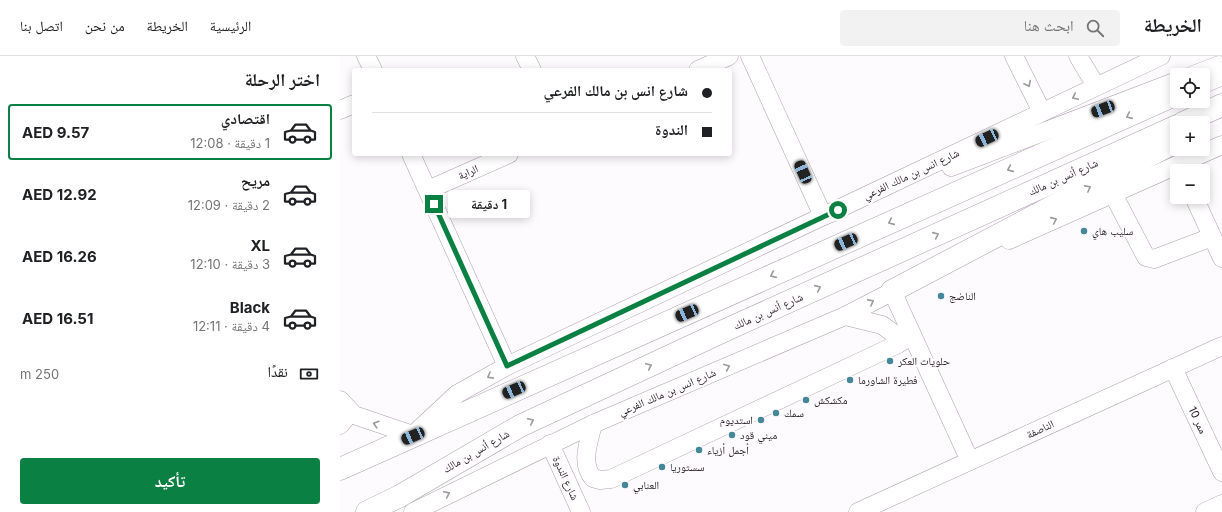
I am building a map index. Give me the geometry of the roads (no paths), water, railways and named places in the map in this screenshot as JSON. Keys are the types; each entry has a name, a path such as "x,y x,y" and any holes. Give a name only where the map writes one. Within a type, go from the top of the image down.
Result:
{"main road":[{"path":"1210,79 1222,74"},
{"path":"340,469 1170,97"},
{"path":"1198,116 1222,105"},
{"path":"1210,123 1222,117"},
{"name":"شارع أنس بن مالك","path":"367,512 406,504 520,426 728,329 1170,129"},
{"path":"892,291 1170,144"}],"street":[{"path":"366,56 372,68"},
{"path":"525,56 531,68"},
{"path":"702,68 729,56"},
{"path":"750,56 823,216 1170,84"},
{"path":"1014,56 1042,112"},
{"path":"1078,56 1096,86"},
{"name":"شارع انس بن مالك الفرعي","path":"413,436 457,394 507,366 1096,86 1132,62 1160,56"},
{"path":"1210,69 1222,64"},
{"path":"340,110 352,105"},
{"name":"شارع انس بن مالك الفرعي","path":"1188,164 1222,145"},
{"path":"412,156 507,366"},
{"name":"الراية","path":"428,190 504,156"},
{"name":"شارع انس بن مالك الفرعي","path":"406,504 550,444 593,424 845,316 892,291 1113,194 1170,172"},
{"path":"1113,194 1146,258 1154,259 1212,237"},
{"path":"1197,204 1222,258"},
{"path":"892,291 905,339 970,461"},
{"path":"845,316 882,325 905,339"},
{"path":"593,424 585,458 588,473 593,478 600,480 611,478 905,339"},
{"name":"الناصفة","path":"858,512 1222,346"},
{"name":"ممر 10","path":"1173,368 1222,472"},
{"path":"341,402 354,415 413,436"},
{"path":"340,425 344,419 341,402"},
{"path":"406,504 593,424"},
{"name":"شارع الندوة","path":"550,444 581,512"},
{"path":"1205,512 1222,504"}],"place":[{"name":"سليب هاي","path":"1084,231"},
{"name":"الناضج","path":"941,296"},
{"name":"حلويات العكر","path":"890,361"},
{"name":"فطيرة الشاورما","path":"850,380"},
{"name":"مكشكش","path":"806,400"},
{"name":"سمك","path":"776,413"},
{"name":"استديوم","path":"761,420"},
{"name":"ميني قود","path":"732,435"},
{"name":"أجمل أزياء","path":"699,450"},
{"name":"سستوريا","path":"662,467"},
{"name":"العنابي","path":"625,485"}]}
